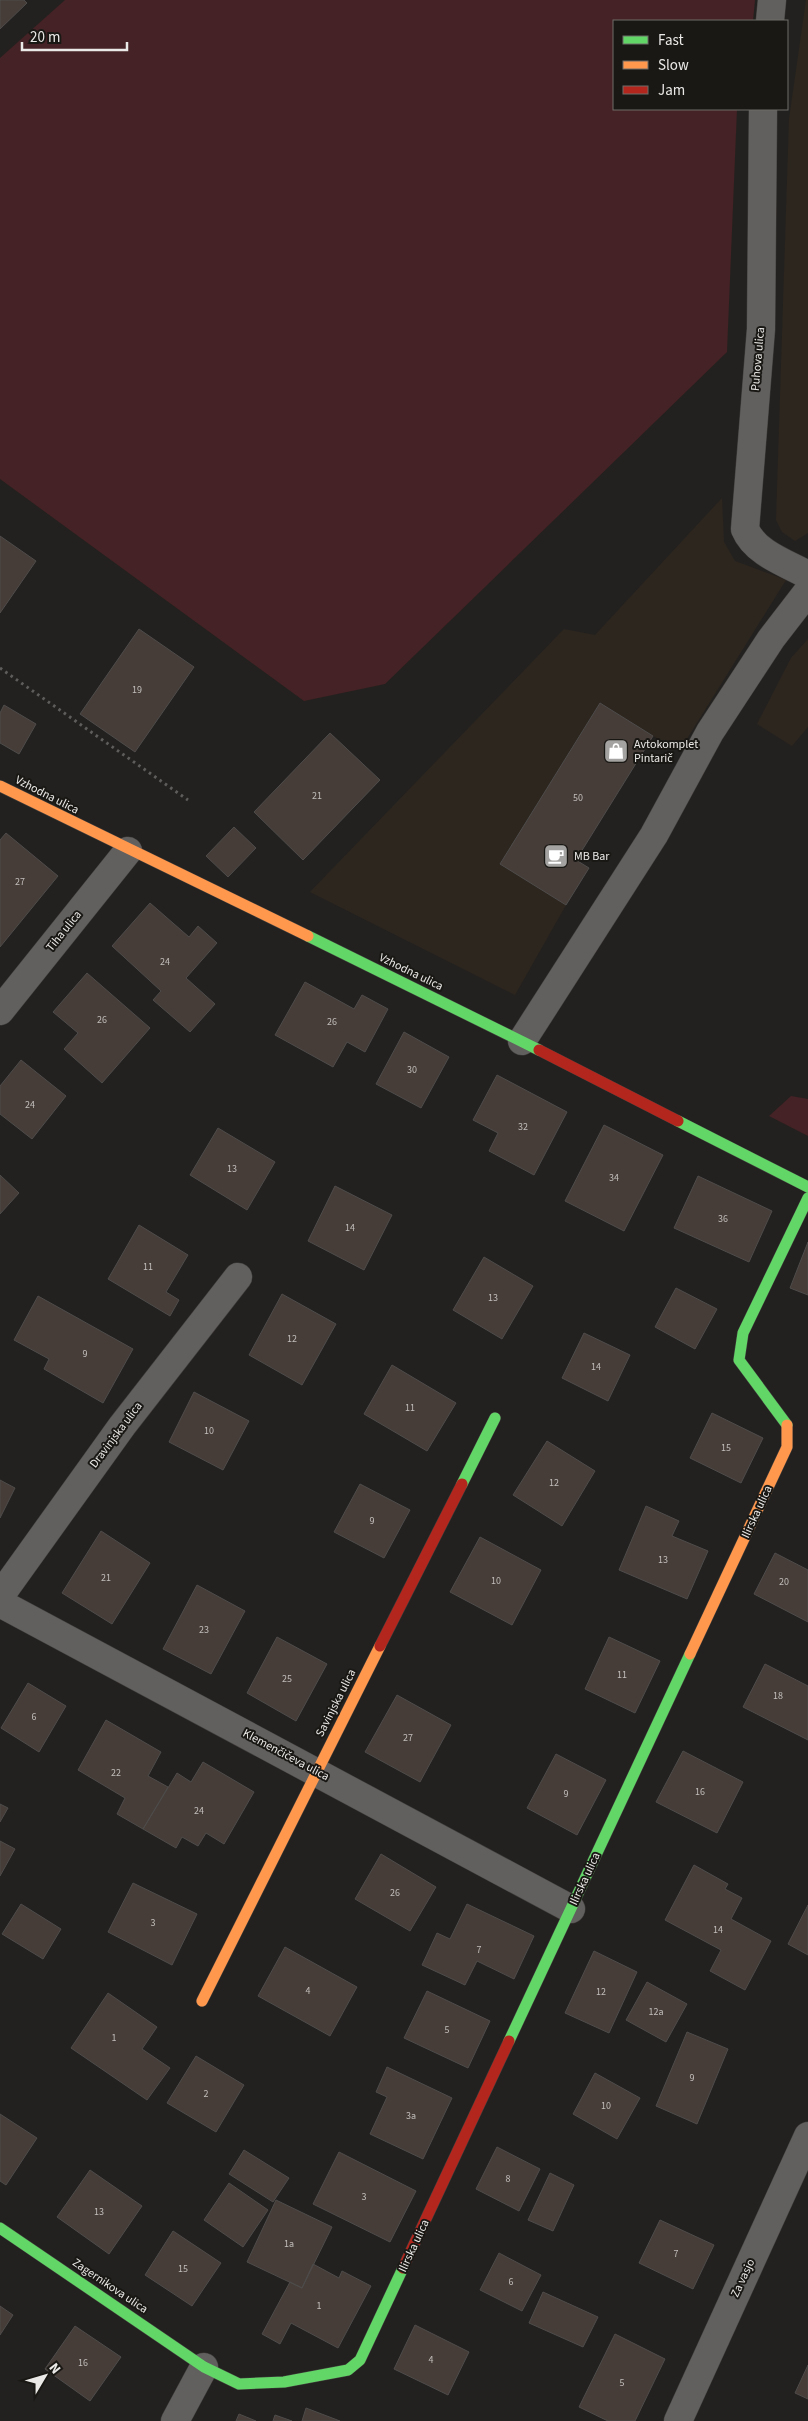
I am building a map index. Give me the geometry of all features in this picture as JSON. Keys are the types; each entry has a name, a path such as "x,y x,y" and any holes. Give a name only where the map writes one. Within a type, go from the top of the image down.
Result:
{"street":[{"path":"770,20 772,0"},
{"name":"Puhova ulica","path":"763,110 762,329 745,529 749,538 757,547 808,575"},
{"path":"522,1041 654,835 710,732 771,640 808,591"},
{"name":"Vzhodna ulica","path":"0,786 522,1041 808,1187"},
{"name":"Tiha ulica","path":"0,1011 128,850"},
{"name":"Ilirska ulica","path":"204,2366 239,2384 284,2382 323,2376 348,2370 360,2360 787,1447 787,1425 739,1360 743,1333 808,1198"},
{"name":"Dravinjska ulica","path":"0,1596 122,1426 238,1277"},
{"name":"Savinjska ulica","path":"202,2001 494,1418"},
{"name":"Klemenčičeva ulica","path":"0,1603 571,1909"},
{"name":"Za vasjo","path":"678,2421 808,2136"},
{"name":"Zagernikova ulica","path":"0,2228 204,2366"},
{"path":"175,2421 204,2366"}],"path":[{"path":"0,668 188,800"}],"shaded area":[{"path":"65,0 755,0 753,20 613,20 613,110 737,110 727,352 385,684 304,701 0,479 0,58"},
{"path":"806,0 808,0 808,533 795,541 782,532 776,520 789,119"},
{"path":"722,498 724,542 735,561 786,580 680,750 653,736 600,703 500,864 566,905 515,995 310,892 564,629 595,635"},
{"path":"808,639 808,727 792,746 757,724 791,658"},
{"path":"791,1096 808,1099 808,1136 769,1116"}],"building":[{"path":"0,0 24,0 27,3 0,29"},
{"path":"0,536 36,561 0,613"},
{"path":"139,629 194,667 135,752 80,714"},
{"path":"600,703 653,736 576,860 589,868 566,905 500,864"},
{"path":"4,705 36,724 19,754 0,743 0,713"},
{"path":"330,733 380,780 303,860 254,812"},
{"path":"234,827 256,848 228,877 206,856"},
{"path":"6,833 58,876 0,947 0,840"},
{"path":"150,903 189,937 198,926 217,943 186,978 215,1004 190,1032 153,1000 161,991 112,946"},
{"path":"87,973 150,1028 102,1083 64,1049 78,1033 53,1012"},
{"path":"305,982 354,1009 362,995 388,1009 365,1052 347,1042 333,1067 275,1035"},
{"path":"404,1032 449,1057 421,1108 376,1084"},
{"path":"21,1060 66,1096 32,1139 0,1114 0,1086"},
{"path":"497,1075 567,1112 534,1175 489,1151 498,1133 473,1120"},
{"path":"604,1125 663,1155 624,1231 565,1201"},
{"path":"218,1128 275,1162 247,1210 190,1175"},
{"path":"0,1175 19,1193 0,1214"},
{"path":"698,1176 772,1211 749,1262 674,1228"},
{"path":"335,1186 392,1215 364,1270 308,1241"},
{"path":"139,1225 188,1255 166,1292 179,1300 170,1316 108,1279"},
{"path":"808,1242 808,1295 790,1288"},
{"path":"484,1257 533,1286 502,1339 453,1310"},
{"path":"676,1288 717,1309 695,1349 655,1327"},
{"path":"282,1294 336,1324 302,1385 249,1355"},
{"path":"38,1296 133,1349 103,1403 44,1369 49,1359 14,1340"},
{"path":"584,1333 630,1355 608,1401 562,1378"},
{"path":"392,1365 456,1403 427,1451 364,1414"},
{"path":"194,1392 249,1421 223,1470 169,1442"},
{"path":"712,1413 763,1438 741,1483 690,1458"},
{"path":"547,1441 595,1471 562,1526 513,1495"},
{"path":"0,1480 15,1488 0,1518"},
{"path":"360,1484 410,1510 384,1558 334,1532"},
{"path":"646,1506 679,1521 672,1536 708,1551 687,1599 619,1570"},
{"path":"101,1531 150,1563 112,1624 62,1593"},
{"path":"480,1537 541,1570 512,1625 450,1592"},
{"path":"775,1553 808,1570 808,1622 754,1594"},
{"path":"197,1585 245,1611 211,1674 163,1649"},
{"path":"277,1637 327,1664 296,1721 247,1693"},
{"path":"609,1637 660,1661 635,1713 585,1689"},
{"path":"765,1664 808,1686 808,1740 743,1707"},
{"path":"28,1683 66,1706 39,1752 1,1728"},
{"path":"397,1695 451,1725 420,1782 365,1752"},
{"path":"106,1720 161,1752 148,1776 168,1787 143,1829 117,1814 125,1798 78,1770"},
{"path":"683,1751 743,1782 717,1833 656,1802"},
{"path":"556,1754 606,1780 577,1835 527,1808"},
{"path":"203,1762 254,1792 224,1844 206,1833 198,1846 182,1837 176,1848 143,1829 177,1773 191,1782"},
{"path":"0,1804 8,1808 0,1822"},
{"path":"0,1841 15,1849 0,1876"},
{"path":"381,1854 436,1887 410,1931 355,1899"},
{"path":"694,1865 728,1884 725,1889 742,1898 731,1919 771,1941 745,1990 710,1971 721,1950 665,1920"},
{"path":"133,1883 197,1914 172,1965 108,1932"},
{"path":"21,1904 61,1929 43,1959 2,1934"},
{"path":"467,1904 534,1936 514,1979 477,1961 465,1985 422,1965 437,1933 450,1939"},
{"path":"808,1905 808,1955 788,1944"},
{"path":"285,1947 357,1987 330,2036 258,1996"},
{"path":"594,1951 637,1972 609,2033 565,2013"},
{"path":"647,1982 687,2004 666,2042 626,2020"},
{"path":"427,1991 490,2021 468,2068 404,2038"},
{"path":"108,1993 157,2027 142,2049 170,2068 147,2100 71,2048"},
{"path":"687,2032 728,2049 697,2124 656,2106"},
{"path":"196,2056 244,2085 216,2132 167,2103"},
{"path":"387,2067 452,2098 423,2159 370,2134 387,2097 376,2092"},
{"path":"595,2073 640,2098 617,2139 573,2114"},
{"path":"0,2114 37,2138 6,2185 0,2181"},
{"path":"497,2147 540,2169 519,2211 476,2189"},
{"path":"244,2150 289,2178 273,2202 229,2174"},
{"path":"339,2152 416,2191 390,2242 313,2204"},
{"path":"90,2170 142,2206 109,2254 57,2217"},
{"path":"550,2173 574,2185 553,2231 528,2220"},
{"path":"229,2183 268,2210 243,2247 204,2220"},
{"path":"276,2200 332,2227 302,2288 247,2262"},
{"path":"660,2220 714,2245 693,2289 639,2263"},
{"path":"173,2231 221,2263 192,2306 145,2275"},
{"path":"499,2253 541,2275 522,2311 480,2290"},
{"path":"313,2264 339,2278 342,2271 371,2286 338,2348 291,2323 280,2344 262,2334 290,2282 302,2288"},
{"path":"543,2292 598,2317 583,2347 529,2323"},
{"path":"0,2306 13,2315 0,2335"},
{"path":"415,2325 469,2352 448,2395 394,2369"},
{"path":"75,2326 121,2357 90,2401 45,2369"},
{"path":"615,2334 665,2359 635,2421 608,2421 579,2407"},
{"path":"808,2365 808,2399 795,2393"},
{"path":"306,2408 340,2421 302,2421"},
{"path":"239,2414 256,2421 236,2421"},
{"path":"275,2415 292,2421 273,2421"}],"traffic: fast":[{"path":"308,936 539,1050"},
{"path":"678,1121 808,1187"},
{"path":"787,1425 739,1360 743,1333 808,1198"},
{"path":"462,1484 495,1418"},
{"path":"509,2041 690,1654"},
{"path":"0,2228 204,2367 239,2384 284,2382 348,2370 360,2360 403,2268"}],"traffic: slow":[{"path":"0,786 308,936"},
{"path":"690,1654 787,1447 787,1425"},
{"path":"202,2001 380,1646"}],"traffic: jam":[{"path":"539,1050 678,1121"},
{"path":"380,1646 462,1484"},
{"path":"403,2268 509,2041"}],"place":[{"name":"Avtokomplet Pintarič","path":"616,751"},
{"name":"MB Bar","path":"556,856"}]}
